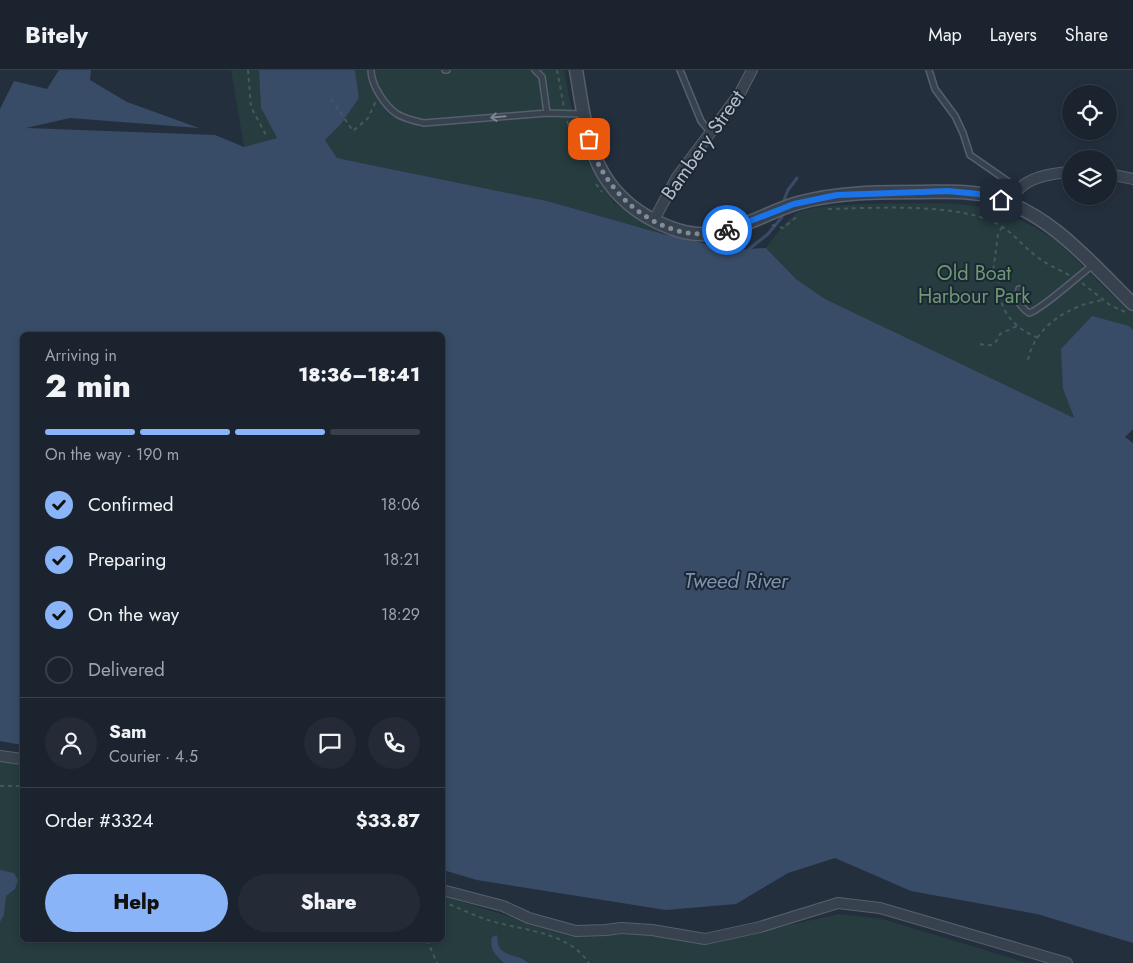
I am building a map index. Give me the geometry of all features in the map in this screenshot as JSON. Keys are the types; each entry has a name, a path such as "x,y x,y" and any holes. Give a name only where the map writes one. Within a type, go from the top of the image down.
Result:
{"street":[{"path":"576,70 591,149 608,182 629,204 654,220 682,232 696,234 715,233 794,204 830,196 860,193 948,191 979,194 1011,203 1046,222 1073,244 1132,309"},
{"name":"Bambery Street","path":"654,220 677,177 740,93 752,70"},
{"path":"1011,203 1019,190 1034,180 1062,174"},
{"path":"1117,176 1133,179"},
{"path":"0,756 20,759"},
{"path":"445,891 503,906 529,918 576,930 621,928 652,930 705,938 760,927 838,904 854,904 880,908 1067,963"}],"lane":[{"path":"371,70 372,80 379,93 395,113 424,123 547,112 583,114"},
{"path":"535,70 542,77 547,112"},
{"path":"680,70 701,122 711,133"},
{"path":"929,70 935,89 955,116 970,155 1019,190"},
{"path":"1018,289 1017,300 1021,307 1029,313 1036,311 1093,265"}],"path":[{"path":"248,70 250,108 266,135"},
{"path":"557,70 568,125 580,144"},
{"path":"331,99 353,131 368,118 379,93"},
{"path":"595,180 597,188 603,193"},
{"path":"821,209 898,207 957,211 988,219 1002,227 1035,256 1091,288 1104,300 1132,309"},
{"path":"766,225 773,224 783,228 799,215"},
{"path":"1002,227 998,234 993,272 999,277 999,292 1005,309 1017,326 1038,338"},
{"path":"1028,360 1029,352 1047,326 1066,312 1085,303 1104,300"},
{"path":"980,344 993,345 998,342 1000,334 1017,326"},
{"path":"0,786 20,786"},
{"path":"445,903 481,918 529,930 571,944 580,951 589,963"},
{"path":"428,942 437,963"}],"green space":[{"path":"231,70 259,70 261,108 277,138 244,147"},
{"path":"355,70 564,70 574,121 587,161 614,203 663,234 547,201 337,158 325,140 341,124 359,98"},
{"name":"Old Boat Harbour Park","path":"943,203 997,208 1034,227 1057,241 1112,295 1133,312 1133,330 1129,326 1063,389 1074,419 825,299 796,279 766,248 788,221 797,213 808,209 844,205"},
{"path":"0,760 20,765 20,942 445,942 445,897 550,929 590,936 651,933 683,941 719,940 840,914 882,919 1028,963 0,963"}],"water":[{"name":"Tweed River","path":"59,70 91,70 90,80 127,102 199,128 70,118 26,128 215,135 244,147 277,138 261,108 259,70 355,70 359,98 341,124 325,140 337,158 547,201 663,234 733,250 766,248 796,279 825,299 1074,418 1063,389 1061,349 1092,316 1129,326 1133,330 1133,429 1125,437 1133,443 1133,943 1037,914 911,891 835,858 788,873 736,904 666,910 477,880 445,871 445,332 20,332 20,745 0,741 0,109 14,81 47,89"},
{"path":"0,870 14,873 18,880 15,889 6,896 4,915 0,922"},
{"path":"497,935 498,946 505,953 525,960 528,963 504,963 494,952 491,945 492,937"}],"waterway":[{"path":"784,200 788,190 797,178"},
{"path":"749,249 768,234 782,217"}],"way so far":[{"path":"589,139 591,149 608,182 638,211 661,224 682,232 702,234 727,230"}],"route":[{"path":"727,230 775,210 837,195 948,191 991,196 1001,200"}]}
